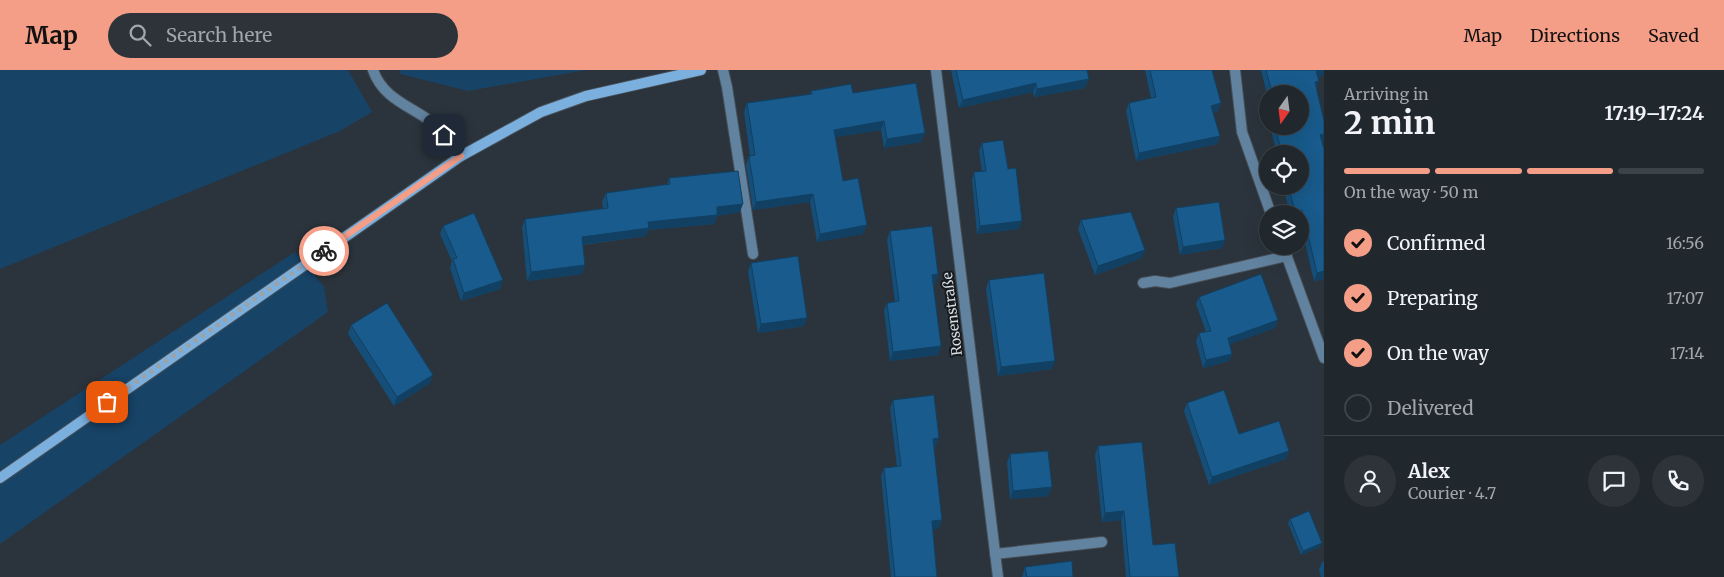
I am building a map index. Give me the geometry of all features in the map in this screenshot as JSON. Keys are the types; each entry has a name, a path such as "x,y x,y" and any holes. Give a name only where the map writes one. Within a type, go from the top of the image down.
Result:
{"main road":[{"path":"0,478 461,156 541,112 586,96 700,70"}],"street":[{"path":"373,70 375,78 385,92 435,124 461,156"},
{"path":"723,70 753,254"},
{"name":"Rosenstraße","path":"936,70 998,577"},
{"path":"1235,70 1242,132 1269,205"},
{"path":"1143,283 1155,281 1170,283 1271,255"},
{"path":"1286,255 1324,358"},
{"path":"995,554 1102,542"}],"shaded area":[{"path":"0,70 348,70 372,112 340,131 0,269"},
{"path":"399,70 586,70 468,91 400,74"},
{"path":"295,252 324,287 328,312 0,544 0,445"}],"building":[{"path":"956,70 1087,70 1089,79 1037,89 1036,83 963,100"},
{"path":"1150,70 1212,70 1221,103 1211,106 1220,136 1139,153 1129,103 1156,97"},
{"path":"1266,70 1318,70 1316,71 1319,81 1315,82 1324,121 1324,134 1320,135 1324,149 1324,271 1317,273 1309,239 1309,205 1293,205 1291,195 1309,195 1309,145 1280,145 1277,135 1309,135 1309,85 1270,85"},
{"path":"916,83 925,133 887,139 884,121 834,130 843,181 858,178 867,225 820,234 813,194 756,202 749,156 755,155 747,103 812,94 811,91 851,84 853,93"},
{"path":"1003,140 1008,169 1016,168 1022,221 980,226 974,172 986,171 982,143"},
{"path":"738,171 743,204 717,207 717,215 648,222 649,228 582,237 585,265 531,272 525,219 608,208 606,193 670,184 669,178"},
{"path":"1219,202 1225,240 1183,247 1176,208"},
{"path":"1131,212 1145,250 1098,266 1081,220"},
{"path":"474,213 503,280 464,293 453,259 457,258 443,226"},
{"path":"932,226 938,274 932,275 941,346 893,352 887,303 899,301 890,231"},
{"path":"798,256 807,318 761,324 751,263"},
{"path":"1044,273 1055,361 1001,367 989,280"},
{"path":"1261,274 1278,320 1228,338 1232,354 1206,360 1199,333 1211,331 1199,297"},
{"path":"387,303 433,375 397,397 351,325"},
{"path":"1224,390 1239,434 1279,421 1289,451 1212,477 1187,403"},
{"path":"934,395 939,438 933,439 942,520 932,521 937,577 895,577 884,468 901,466 893,400"},
{"path":"1142,442 1153,545 1175,543 1179,577 1130,577 1124,511 1105,513 1098,446"},
{"path":"1048,451 1052,487 1013,491 1010,454"},
{"path":"1309,511 1322,543 1303,551 1290,519"},
{"path":"1072,561 1073,577 1027,577 1025,567"}],"way so far":[{"path":"107,402 324,251"}],"route":[{"path":"324,251 461,156 444,135"}]}
